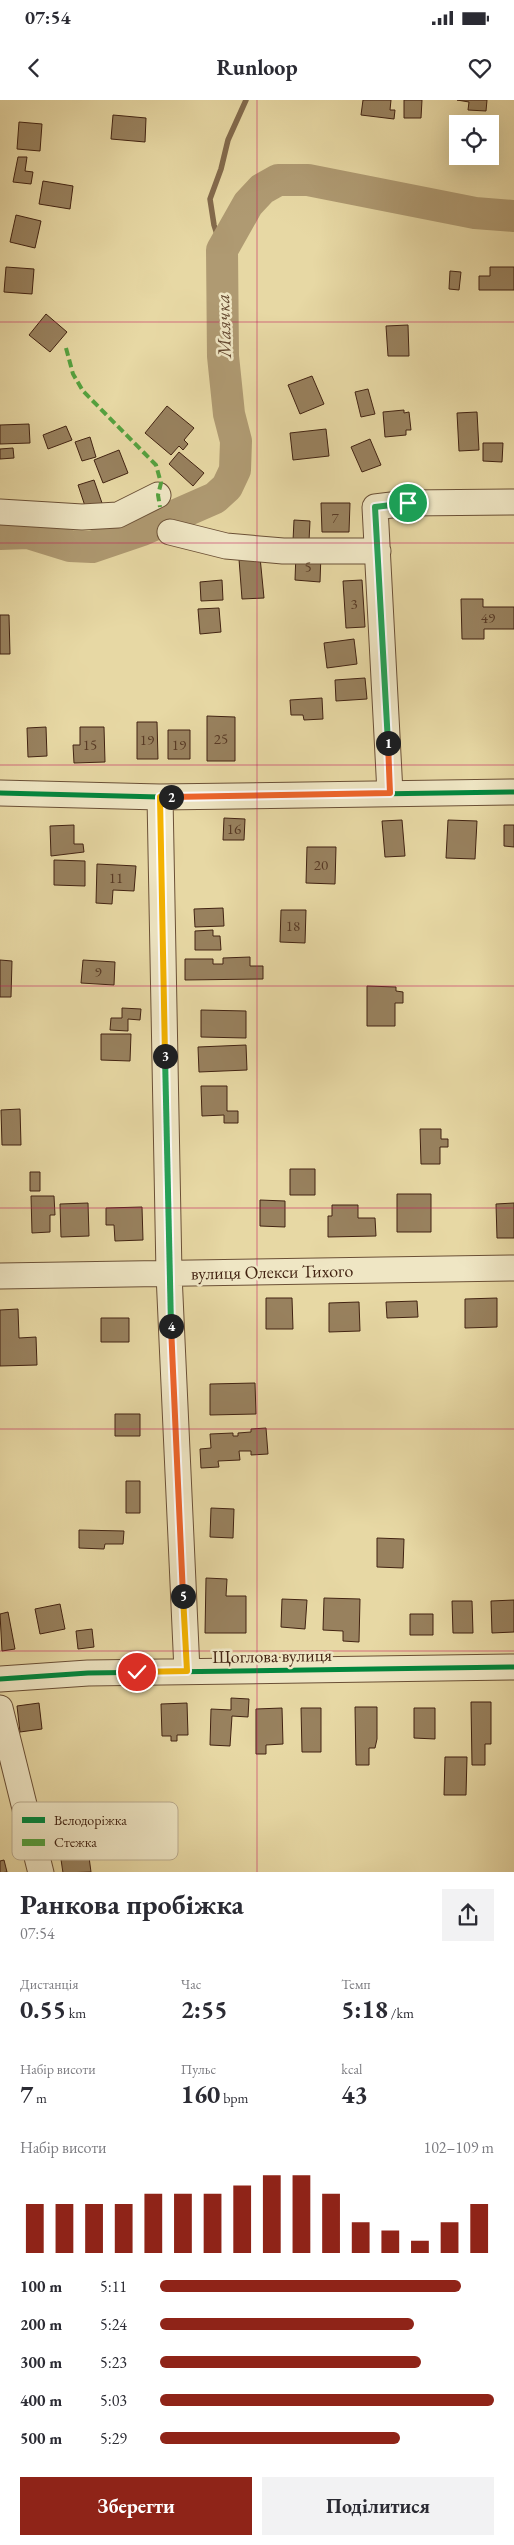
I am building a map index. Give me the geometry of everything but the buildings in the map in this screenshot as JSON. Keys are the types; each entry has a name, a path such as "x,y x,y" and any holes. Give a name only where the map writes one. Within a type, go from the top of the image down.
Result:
{"street":[{"path":"0,512 82,517 118,515 158,495"},
{"path":"390,793 375,507 408,503 514,502"},
{"path":"170,532 226,546 283,550 378,551"},
{"path":"0,793 160,797 514,792"},
{"path":"160,797 168,1274 187,1671"},
{"name":"вулиця Олекси Тихого","path":"0,1276 514,1268"},
{"name":"Щоглова вулиця","path":"0,1679 88,1673 514,1667"},
{"path":"0,1708 24,1802"}],"waterway":[{"path":"222,250 214,225 210,199 221,169 228,140 246,100"},
{"name":"Маячка","path":"0,534 28,533 70,546 92,547 142,530 215,498 227,487 235,470 236,441 229,414 223,356 222,250 248,204 262,189 278,180 308,180 475,213 514,216"}],"marked path":[{"path":"66,348 73,374 83,391 156,465 161,483 158,495 160,507"}],"cycle path":[{"path":"0,793 160,797 514,792"},
{"path":"160,797 169,1274 187,1671"},
{"path":"0,1679 88,1673 514,1667"}],"route":[{"path":"137,1672 187,1671 168,1274 160,797 390,793 375,507 408,503"}]}
